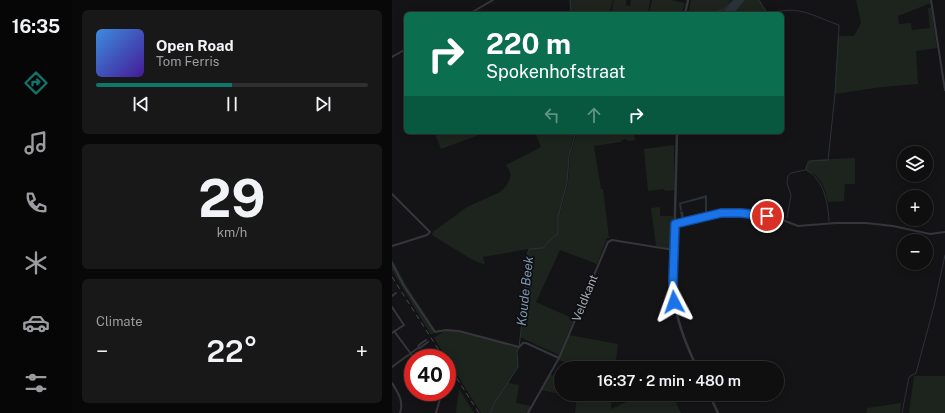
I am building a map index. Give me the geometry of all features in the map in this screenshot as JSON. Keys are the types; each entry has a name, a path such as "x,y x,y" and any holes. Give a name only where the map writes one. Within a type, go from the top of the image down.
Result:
{"street":[{"path":"472,12 493,0"},
{"path":"685,12 688,0"},
{"path":"932,0 945,90"},
{"path":"392,57 404,50"},
{"path":"677,134 673,291 676,314 694,361"},
{"path":"392,194 430,232 427,235 392,246"},
{"path":"675,224 730,212 775,217 798,226 836,223 866,224 893,226 930,234 945,232"},
{"name":"Veldkant","path":"528,413 559,358 608,242 612,240 674,250"},
{"path":"392,263 404,286 435,332 446,330 458,331 519,347 526,343 559,358"},
{"path":"392,296 396,293"},
{"path":"392,307 404,325 394,331 407,349"},
{"path":"418,348 419,345 426,340"},
{"path":"418,348 428,342"},
{"path":"392,367 404,358"},
{"path":"392,383 402,401 400,413"},
{"path":"436,413 440,401"},
{"path":"712,401 718,413"}],"shaded area":[{"path":"570,0 613,0 610,12 571,12"},
{"path":"614,0 626,0 626,5 630,6 631,0 650,0 648,12 611,12"},
{"path":"652,0 671,0 685,3 683,12 649,12"},
{"path":"691,0 731,0 726,6 733,0 759,0 767,12 688,12"},
{"path":"734,0 745,0 735,12 723,12"},
{"path":"856,0 931,0 931,3 898,16 899,24 911,23 912,30 930,28 928,8 931,8 937,48 916,51 918,84 882,87 835,94 838,36 854,36 861,23"},
{"path":"435,134 482,134 441,149"},
{"path":"536,134 575,134 570,150 567,182 559,215 568,183 570,156 576,134 634,134 635,140 627,141 627,139 622,140 621,142 594,146 601,189 603,189 609,238 607,238 597,264 560,250 536,302 574,319 559,355 520,337 525,298 528,249 483,257 485,265 471,259 432,235 433,232 467,207 500,192 510,179 510,173 506,165 541,147"},
{"path":"674,145 674,190 665,191 664,189 648,191 644,149"},
{"path":"855,158 855,184 845,184 844,201 828,202 825,190 819,180 814,174 805,169 808,160"},
{"path":"707,195 707,213 682,221 680,212 683,211 684,218 705,212 705,198 681,204 682,210 680,211 679,203"},
{"path":"660,207 660,216 673,216 671,249 656,246 651,208"},
{"path":"392,259 406,285 436,331 431,335 392,270"},
{"path":"446,330 455,330 519,347 517,352 518,367 508,383 519,385 516,403 531,406 528,413 481,413 456,373 456,349 441,349 434,338"},
{"path":"569,335 618,344 616,361 558,360"},
{"path":"550,375 554,375 554,393 540,390"},
{"path":"914,376 945,376 945,413 909,413"},
{"path":"459,389 474,413 456,413"},
{"path":"576,401 612,401 611,409 629,401 680,401 676,403 681,413 575,413"},
{"path":"901,403 900,413 866,413 867,408"}],"waterway":[{"name":"Koude Beek","path":"570,0 571,12"},
{"path":"716,12 724,9 733,0"},
{"path":"759,0 766,12"},
{"path":"775,12 788,10 805,12 839,25 835,94 828,160 811,161 807,165 806,170"},
{"name":"Koude Beek","path":"490,413 495,402 518,367 517,352 519,347 525,298 528,251 530,249 543,248 558,234 558,217 567,183 569,156 575,134"},
{"path":"787,218 791,195 787,183 788,176 791,173 805,170"},
{"path":"806,170 812,174 821,185 828,207 829,221"},
{"path":"902,413 909,377 916,373 934,306 945,255"}],"railway":[{"path":"392,277 438,349"},
{"path":"456,377 479,413"}],"route":[{"path":"674,302 673,281 675,224 730,212 767,216"}]}
